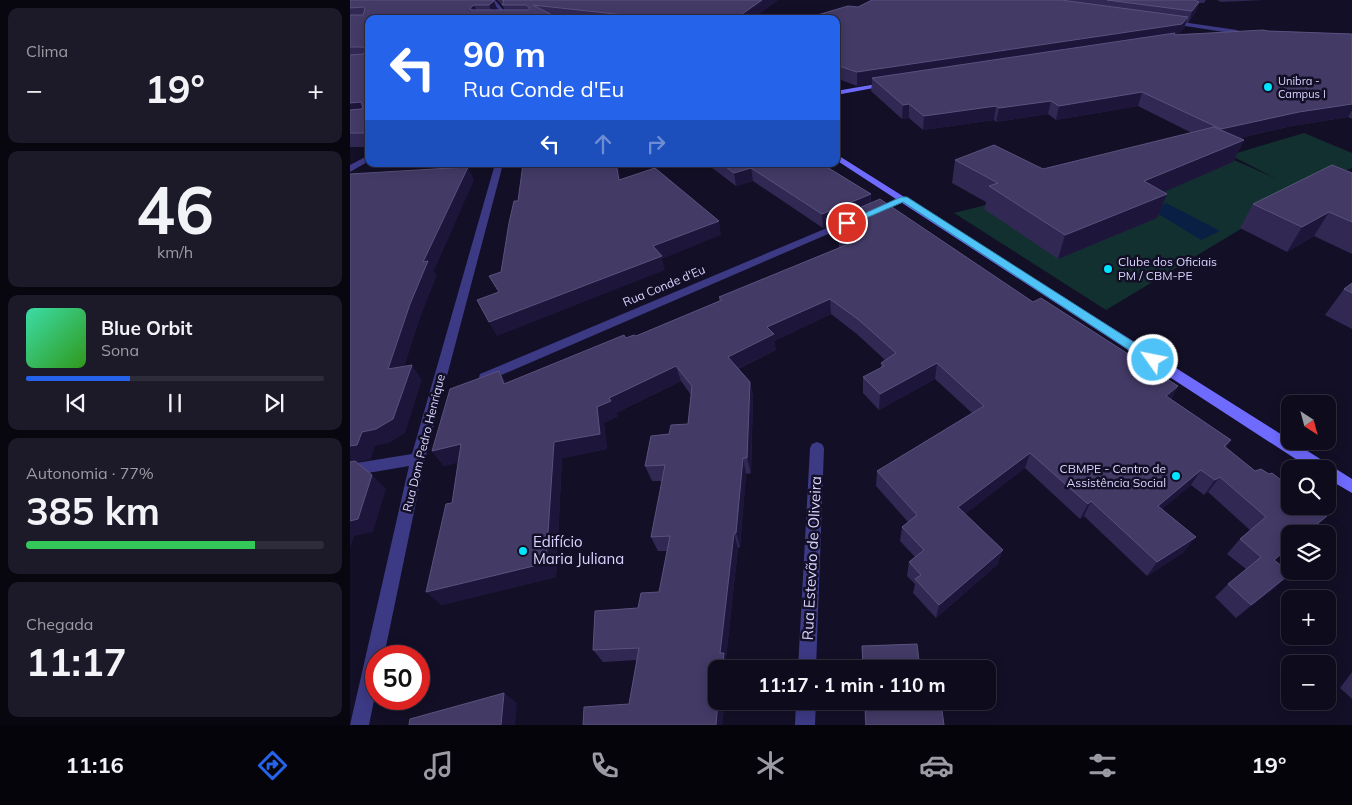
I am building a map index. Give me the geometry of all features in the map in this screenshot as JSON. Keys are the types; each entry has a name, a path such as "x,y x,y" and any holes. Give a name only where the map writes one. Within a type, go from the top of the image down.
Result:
{"main road":[{"path":"1215,35 1237,32 1247,33"},
{"path":"840,91 893,84"},
{"path":"840,159 1309,460"},
{"path":"1336,477 1352,487"}],"street":[{"path":"492,0 504,12 498,15"},
{"path":"1157,21 1237,32"},
{"path":"350,169 365,160"},
{"name":"Rua Dom Pedro Henrique","path":"359,725 418,459 440,397 498,167"},
{"name":"Rua Conde d'Eu","path":"472,383 904,199"},
{"name":"Rua Estevão de Oliveira","path":"807,660 817,448"},
{"path":"350,470 418,459"},
{"path":"805,725 806,710"}],"green space":[{"name":"Clube dos Oficiais PM / CBM-PE","path":"1304,133 1352,153 1352,168 1297,187 1304,191 1106,310 954,213 1209,149 1277,179 1230,155"}],"water":[{"path":"1166,203 1220,231 1201,240 1152,210"}],"building":[{"path":"350,0 493,0 489,5 474,5 470,8 472,10 528,10 530,8 526,5 502,5 504,1 502,0 762,0 741,15 624,15 533,5 552,15 365,15 365,49 363,47 350,47 350,15 363,15 365,9 363,7 350,8"},
{"path":"872,0 1061,0 1188,17 1182,24 857,72 840,66 840,15 818,15 848,6 858,7"},
{"path":"1107,0 1194,0 1199,2 1192,11"},
{"path":"1263,30 1352,34 1352,104 1299,112 1221,129 1142,92 1059,106 1051,101 924,116 909,104 903,105 872,78 1175,33 1174,35"},
{"path":"365,49 365,133 350,133 350,110 363,108 361,102 350,103 350,55 364,54"},
{"path":"1214,127 1244,140 1144,181 1167,194 1065,235 989,186 998,183 955,160 994,145 1043,169"},
{"path":"1332,165 1352,173 1352,222 1329,212 1302,227 1253,204"},
{"path":"468,167 423,262 428,261 410,304 388,369 412,365 393,419 376,429 362,432 357,445 350,446 350,174"},
{"path":"523,167 617,167 619,180 655,168 719,221 653,246 662,256 489,322 477,300 499,292 489,276 501,272 514,201 518,201"},
{"path":"726,167 827,167 871,194 822,214 751,168 734,173"},
{"path":"880,199 1033,302 1041,298 1178,386 1166,396 1231,440 1224,446 1255,471 1261,469 1269,474 1272,473 1281,480 1281,515 1327,516 1316,525 1281,525 1281,554 1274,560 1281,565 1282,580 1251,605 1228,584 1261,557 1240,539 1266,517 1220,477 1215,480 1201,470 1158,506 1196,537 1157,562 1091,501 1088,504 1030,453 958,507 1003,550 939,605 915,579 921,575 909,562 924,550 902,527 917,515 877,471 984,406 937,363 880,394 863,377 884,366 881,363 896,353 859,320 830,299 767,327 774,334 728,357 750,382 747,458 743,458 736,533 734,533 720,653 724,653 723,660 708,660 708,710 717,710 716,725 583,725 584,707 629,704 639,648 593,650 595,611 638,608 641,593 659,592 670,536 651,537 665,465 645,466 651,436 669,434 671,425 688,424 692,386 676,366 609,398 611,401 597,407 600,434 554,442 546,563 426,592 446,504 452,503 461,444 432,451 450,389 499,371 504,384 624,335 626,338 636,336 722,300 719,297 851,243 839,233 847,230 831,220"},
{"path":"1352,283 1352,293 1344,289"},
{"path":"355,461 372,475 358,519 350,521 350,462"},
{"path":"917,644 919,660 863,660 862,646"},
{"path":"504,693 501,725 409,725 410,719"},
{"path":"865,710 942,710 944,725 866,725"}],"place":[{"name":"Unibra - Campus I","path":"1268,87"},
{"name":"Clube dos Oficiais PM / CBM-PE","path":"1108,269"},
{"name":"CBMPE - Centro de Assistência Social","path":"1176,476"},
{"name":"Edifício Maria Juliana","path":"523,551"}],"route":[{"path":"847,223 904,199 1153,360"}]}
